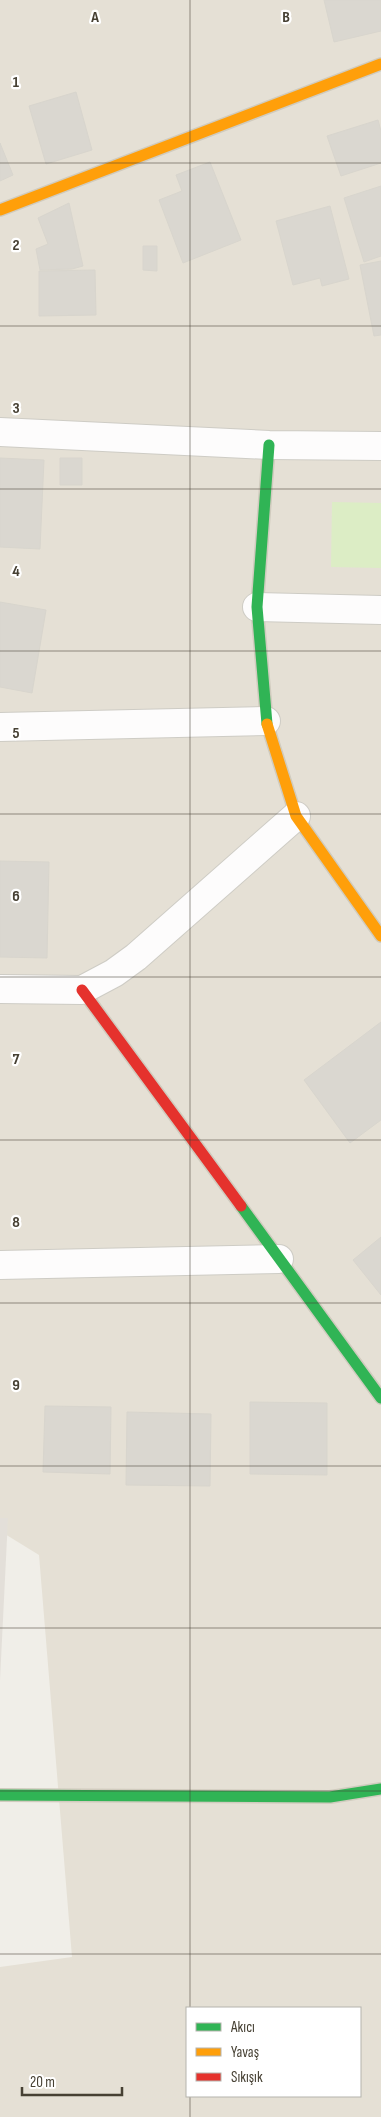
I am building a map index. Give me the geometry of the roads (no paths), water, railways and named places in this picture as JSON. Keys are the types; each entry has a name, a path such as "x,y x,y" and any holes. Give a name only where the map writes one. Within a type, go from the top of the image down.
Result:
{"street":[{"path":"0,210 381,64"},
{"path":"0,432 269,445 381,446"},
{"path":"269,445 257,607 266,721 296,816 381,936"},
{"path":"257,607 381,610"},
{"path":"0,727 266,721"},
{"path":"0,989 82,990 114,973 136,957 296,816"},
{"path":"82,990 381,1398"},
{"path":"0,1265 279,1259"},
{"path":"0,1795 330,1797 381,1789"}]}
